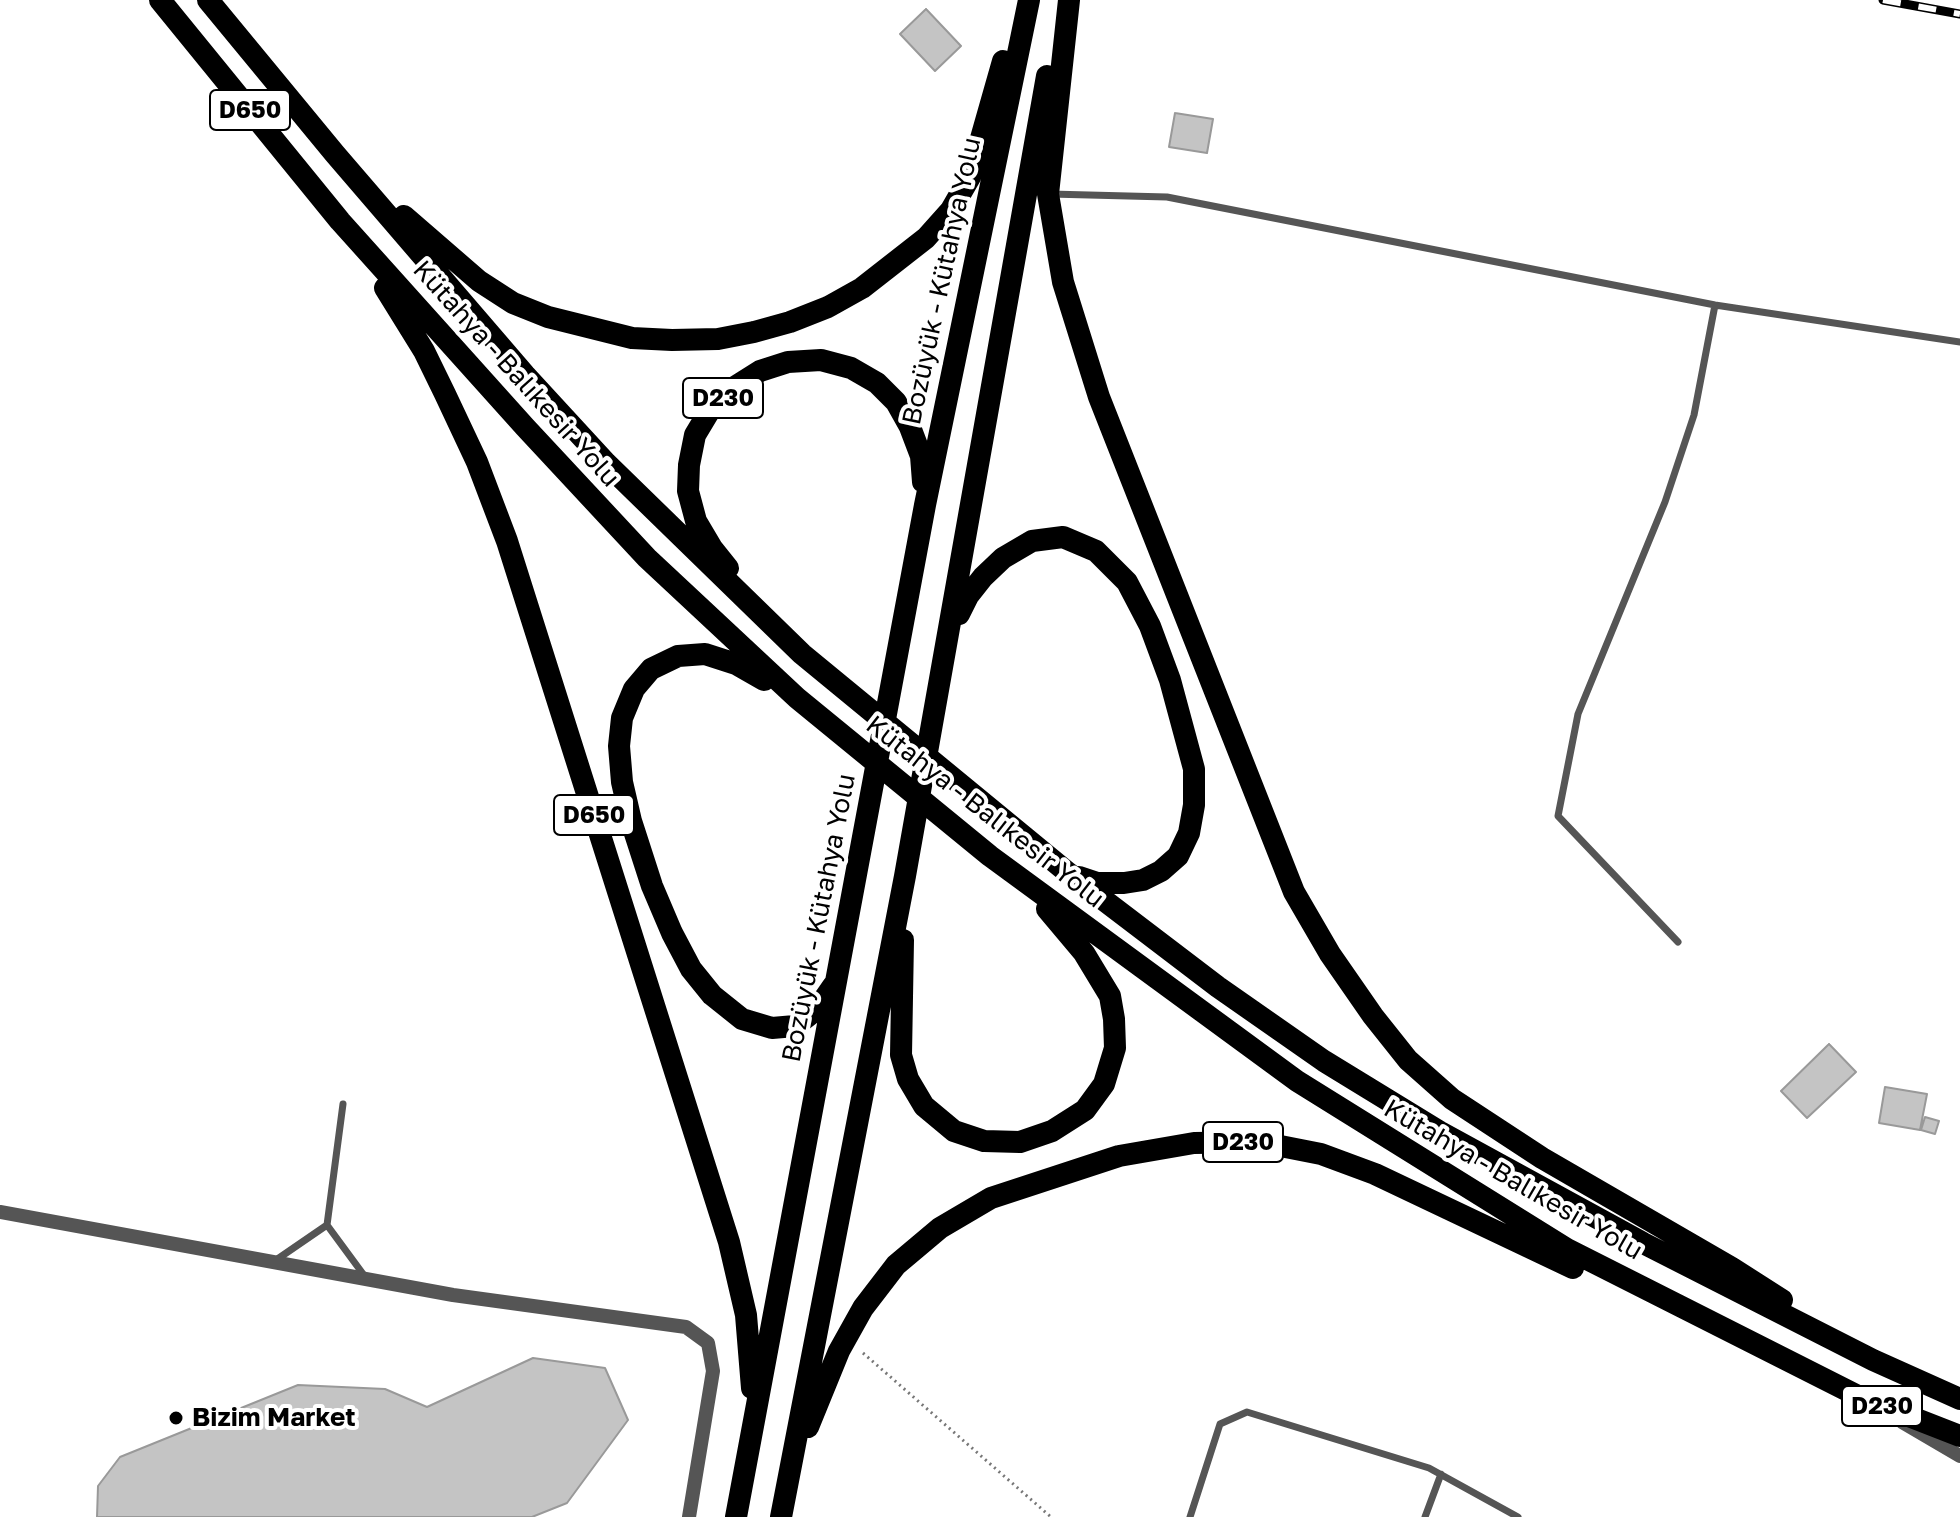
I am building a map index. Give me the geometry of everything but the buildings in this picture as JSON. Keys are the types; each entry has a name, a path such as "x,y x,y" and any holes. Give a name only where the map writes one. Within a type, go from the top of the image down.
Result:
{"highway":[{"name":"Kütahya - Balıkesir Yolu","path":"160,0 340,221 514,416 647,558 797,698 990,856 1297,1081 1429,1166 1567,1249 1860,1397 1960,1436"},
{"name":"Kütahya - Balıkesir Yolu","path":"208,0 335,154 525,375 606,463 802,654 1067,872 1218,987 1337,1069 1440,1132 1643,1243 1873,1360 1960,1399"},
{"path":"335,154 449,258 513,303 590,329 632,338 718,339 754,332 828,307 862,288 926,238 951,210 970,177 1020,0"},
{"name":"Bozüyük - Kütahya Yolu","path":"736,1517 925,505 1029,0"},
{"path":"949,637 1060,0"},
{"path":"1069,0 1048,194 1063,282 1099,397 1270,834 1294,892 1330,954 1408,1060 1452,1099 1542,1158 1732,1268 1873,1360"},
{"name":"D650","path":"340,221 424,351 477,462 507,541 729,1242 746,1315 752,1368 751,1443"},
{"name":"D230","path":"802,654 712,548 696,521 688,491 689,465 695,435 710,410 733,388 760,371 788,362 821,360 851,368 877,383 896,402 910,427 921,456 925,505"},
{"path":"949,637 968,596 1003,558 1032,541 1063,537 1096,551 1127,582 1150,626 1170,680 1194,769 1194,805 1189,833 1178,856 1161,871 1143,880 1097,883 1067,872"},
{"name":"D230","path":"781,1517 949,637"},
{"path":"797,698 736,664 705,654 678,656 651,669 634,689 622,718 619,746 622,782 640,847 672,933 691,969 712,995 742,1019 772,1028 795,1026 817,1009 836,982"},
{"path":"905,876 901,1055 908,1079 924,1106 954,1131 984,1141 1020,1142 1052,1131 1085,1110 1104,1084 1115,1048 1114,1019 1110,996 1084,953 1053,916 990,856"},
{"name":"D230","path":"789,1472 839,1351 863,1308 896,1265 940,1228 991,1198 1119,1156 1194,1143 1260,1142 1321,1154 1375,1174 1607,1283 1806,1371"}],"street":[{"path":"0,1212 272,1264 483,1300 686,1327 708,1343 713,1371 689,1517"},
{"path":"1860,1397 1960,1456"}],"lane":[{"path":"1048,194 1167,197 1715,305 1960,342"},
{"path":"1678,942 1558,816 1578,714 1665,502 1694,415 1715,305"},
{"path":"343,1104 327,1225 367,1280"},
{"path":"272,1264 327,1225"},
{"path":"1190,1517 1220,1424 1247,1412 1429,1468 1518,1517"},
{"path":"1425,1517 1441,1474"}],"path":[{"path":"848,1334 867,1359 1051,1517"}],"railway":[{"path":"1883,0 1960,14"}],"place":[{"name":"Bizim Market","path":"176,1418"}]}
